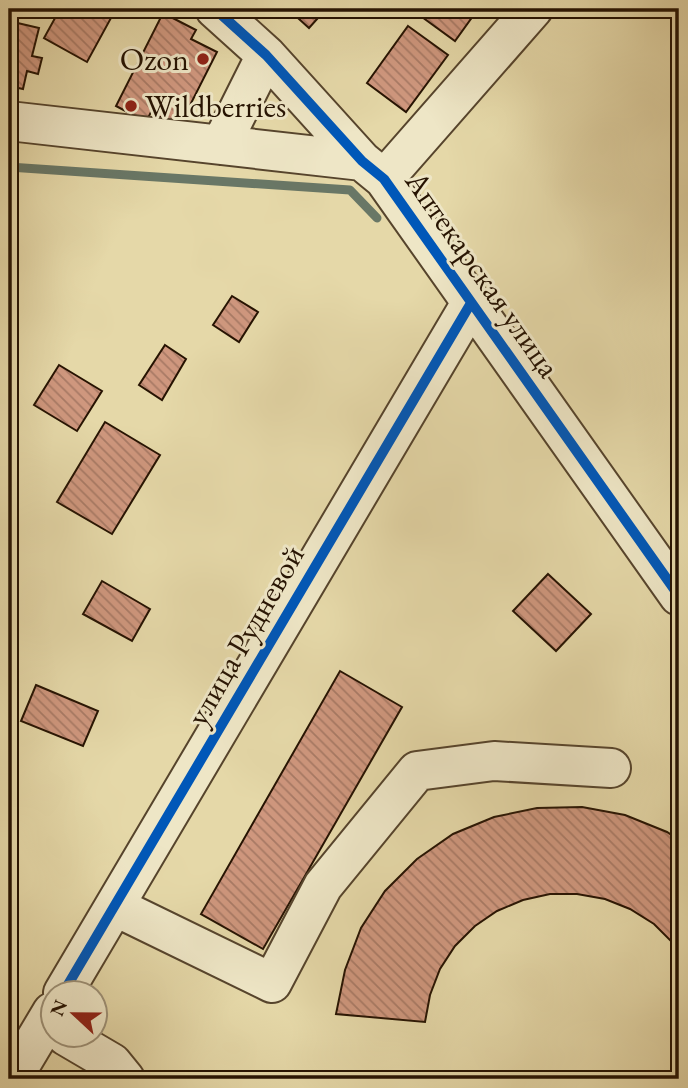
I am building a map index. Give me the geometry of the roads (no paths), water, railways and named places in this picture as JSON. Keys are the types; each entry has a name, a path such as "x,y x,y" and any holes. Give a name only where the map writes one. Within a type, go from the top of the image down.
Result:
{"street":[{"name":"Аптекарская улица","path":"215,9 266,55 373,170 679,596"},
{"path":"9,121 221,145 373,170 533,9"},
{"path":"221,145 266,55"},
{"name":"улица Рудневой","path":"77,979 116,907 471,303"},
{"path":"116,907 272,983 323,886 417,771 494,761 611,768"},
{"name":"улица Рудневой","path":"12,1079 38,1043"},
{"path":"97,1050 113,1063 125,1079"}],"waterway":[{"path":"9,167 350,190 377,218"}],"place":[{"name":"Ozon","path":"203,59"},
{"name":"Wildberries","path":"131,106"}]}
